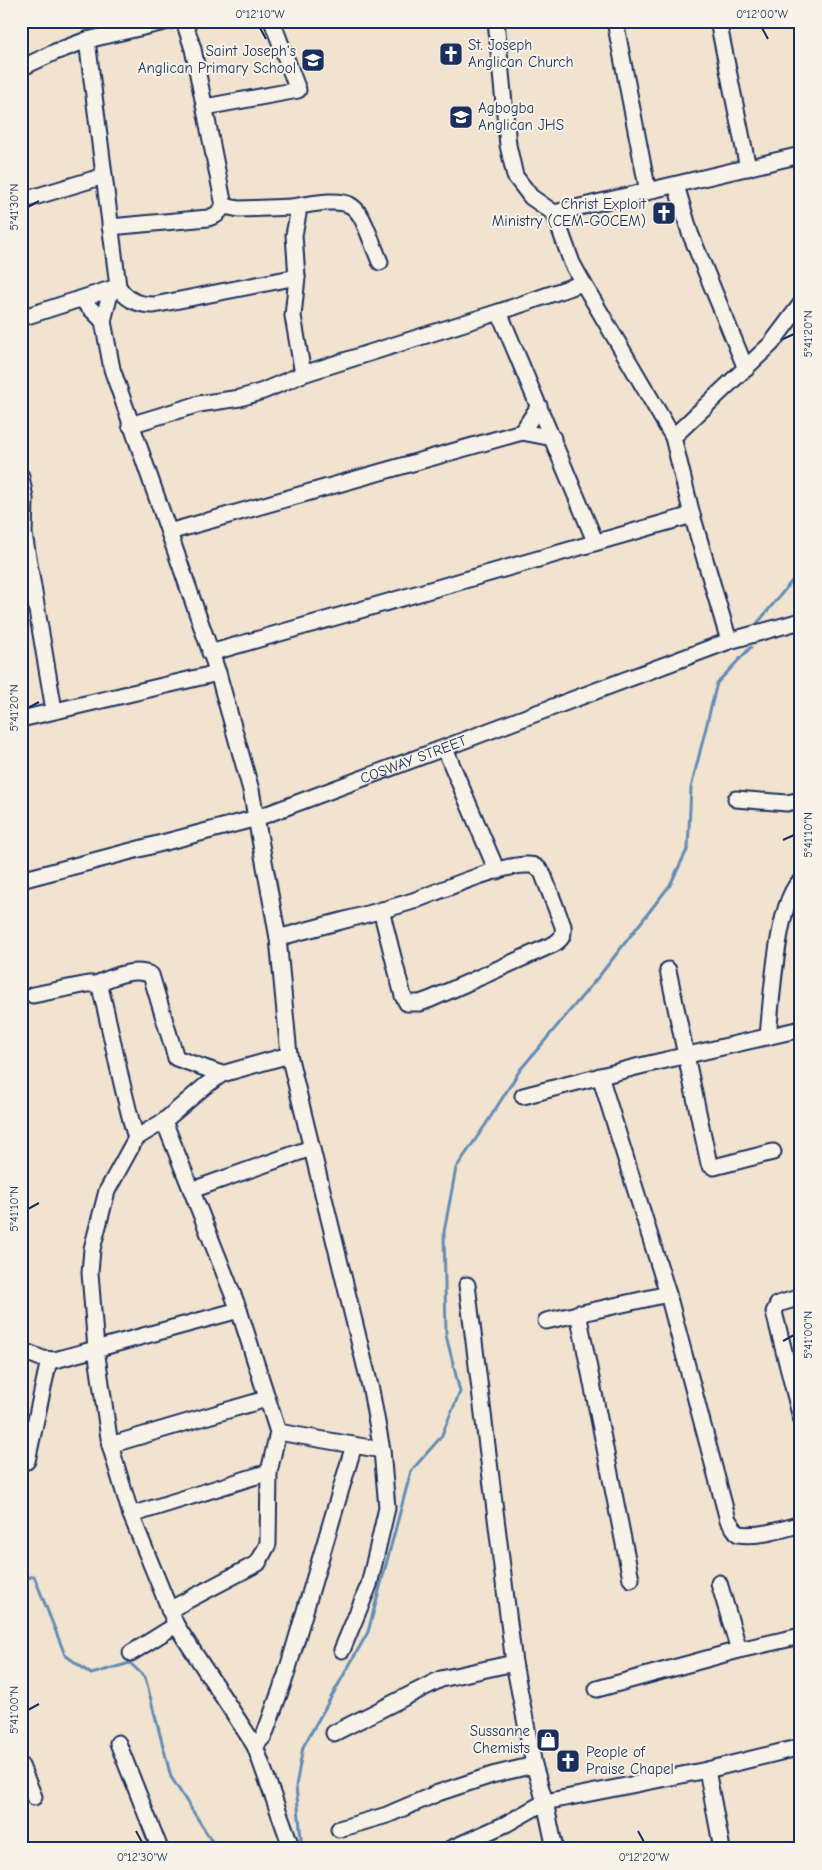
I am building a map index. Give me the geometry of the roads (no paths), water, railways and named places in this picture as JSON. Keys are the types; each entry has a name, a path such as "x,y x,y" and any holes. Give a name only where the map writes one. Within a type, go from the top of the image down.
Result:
{"street":[{"path":"21,68 87,40 169,21"},
{"path":"184,21 193,50 224,206"},
{"path":"205,107 298,90 272,21"},
{"path":"496,21 507,136 515,176 531,198 554,213 572,263 673,438 692,515 729,641"},
{"path":"615,21 648,192"},
{"path":"718,21 748,168"},
{"path":"87,40 110,227 115,288 103,321 112,368 130,425 218,674 251,790 278,938 289,1055 310,1148 371,1390 382,1450 387,1508 369,1584 342,1650"},
{"path":"554,213 801,155"},
{"path":"21,201 104,176"},
{"path":"676,185 690,233 746,369"},
{"path":"224,206 239,209 293,207 328,201 348,203 359,210 380,262"},
{"path":"110,227 208,218 216,215 224,206"},
{"path":"293,207 298,214 294,235 297,278 293,316 303,374"},
{"path":"115,288 131,300 142,305 154,305 297,278"},
{"path":"130,425 199,404 240,398 303,374 499,312 583,283"},
{"path":"21,318 115,288"},
{"path":"82,300 103,321"},
{"path":"673,438 771,344 801,304"},
{"path":"499,312 595,541"},
{"path":"522,432 539,406"},
{"path":"169,532 522,432 553,438"},
{"path":"21,476 25,499 22,534 54,710"},
{"path":"210,653 595,541 692,515"},
{"name":"COSWAY STREET","path":"21,880 257,818 729,641 801,621"},
{"path":"21,719 218,674"},
{"path":"445,749 498,871"},
{"path":"736,799 787,803 801,800"},
{"path":"278,938 381,910 498,871 529,865 537,866 542,872 564,926 561,939 420,1003 407,1003 403,996 381,910"},
{"path":"768,1037 777,952 787,903 791,890 801,881"},
{"path":"668,970 685,1057 711,1166 773,1152"},
{"path":"33,995 96,984 136,972 151,974 176,1058 222,1074"},
{"path":"96,984 100,987 116,1050 123,1096 136,1138"},
{"path":"523,1096 801,1029"},
{"path":"289,1055 222,1074 164,1121 136,1138 107,1191 92,1249 90,1273 96,1349 110,1445 131,1515 176,1625 255,1746 292,1849"},
{"path":"600,1076 668,1294 725,1511 731,1527 738,1534 746,1535 780,1530 801,1524"},
{"path":"164,1121 240,1310 266,1399 278,1432 269,1472 268,1544 264,1554 258,1563 169,1610"},
{"path":"192,1190 310,1148"},
{"path":"466,1285 514,1663 534,1765 545,1802 555,1849"},
{"path":"546,1321 668,1294"},
{"path":"801,1297 778,1304 774,1312 801,1418"},
{"path":"21,1350 49,1360 240,1310"},
{"path":"578,1313 631,1578"},
{"path":"27,1462 49,1360"},
{"path":"110,1445 266,1399"},
{"path":"278,1432 382,1450"},
{"path":"255,1746 264,1736 286,1675 354,1445"},
{"path":"131,1515 269,1472"},
{"path":"719,1583 739,1650"},
{"path":"131,1653 176,1625"},
{"path":"597,1689 739,1650 801,1636"},
{"path":"334,1733 441,1679 514,1663"},
{"path":"118,1743 160,1849"},
{"path":"450,1849 506,1824 545,1802 706,1770 801,1747"},
{"path":"339,1829 386,1815 438,1793 492,1775 534,1765"},
{"path":"21,1766 34,1798"},
{"path":"706,1770 722,1849"}],"waterway":[{"path":"755,626 801,570"},
{"path":"302,1849 296,1786 303,1747 368,1632 411,1471 441,1437 460,1392 446,1335 444,1232 456,1168 520,1070 600,975 670,885 688,848 691,788 717,683 751,647"},
{"path":"21,1580 34,1576 65,1655 91,1674 130,1663 145,1677 171,1777 217,1849"}],"place":[{"name":"St. Joseph Anglican Church","path":"451,54"},
{"name":"Saint Joseph's Anglican Primary School","path":"313,60"},
{"name":"Agbogba Anglican JHS","path":"461,117"},
{"name":"Christ Exploit Ministry (CEM-GOCEM)","path":"664,213"},
{"name":"Sussanne Chemists","path":"548,1740"},
{"name":"People of Praise Chapel","path":"568,1761"}]}
